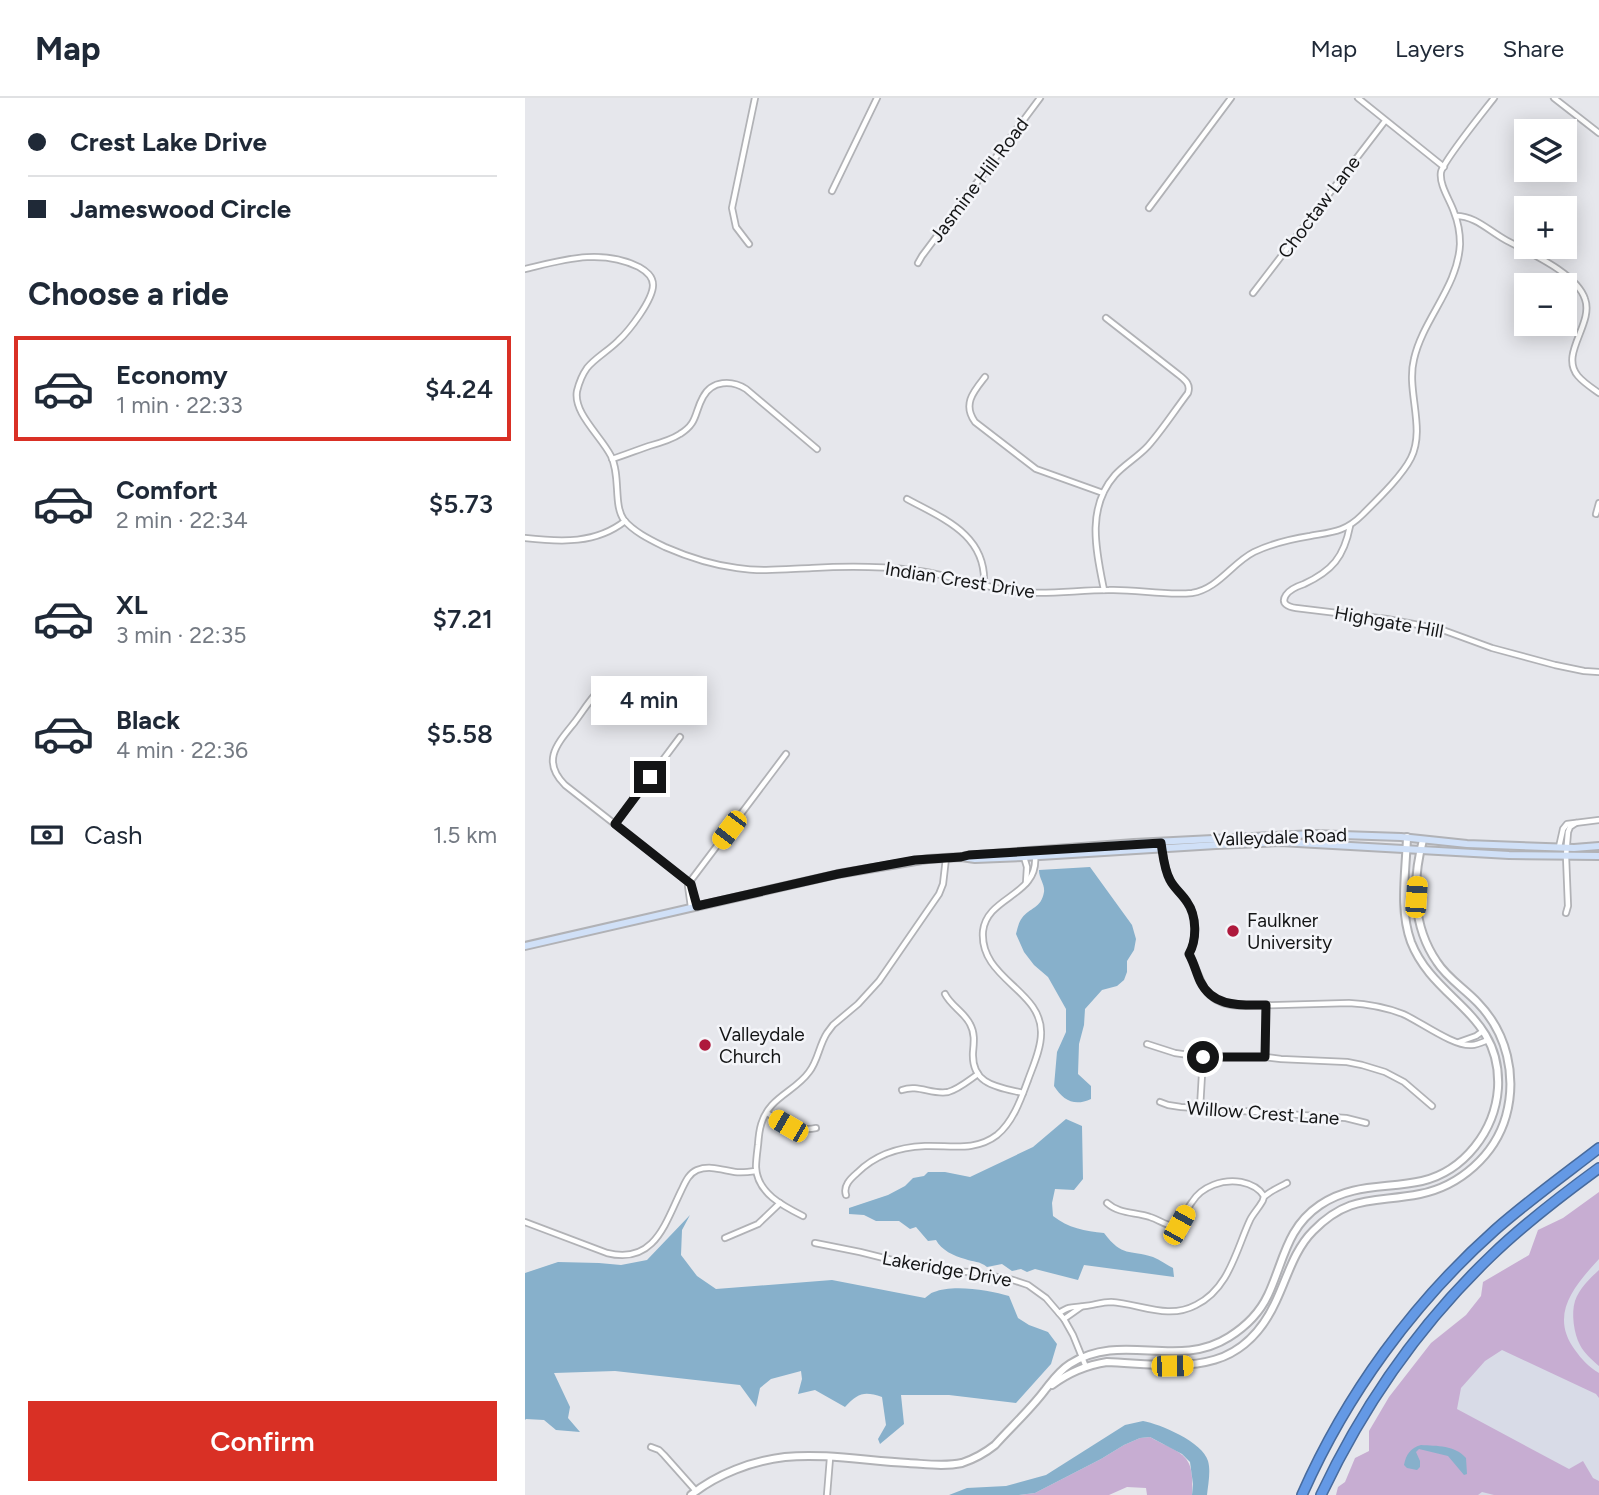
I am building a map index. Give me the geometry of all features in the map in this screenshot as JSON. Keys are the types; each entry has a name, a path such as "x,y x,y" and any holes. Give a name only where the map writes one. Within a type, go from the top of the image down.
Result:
{"highway":[{"path":"1303,1495 1327,1445 1358,1391 1383,1354 1420,1308 1495,1230 1599,1148"},
{"path":"1321,1495 1376,1395 1433,1318 1503,1245 1599,1168"}],"main road":[{"name":"Valleydale Road","path":"961,857 1024,857 1287,834 1407,837 1467,844 1599,846"},
{"name":"Valleydale Road","path":"525,946 838,874 915,860 969,855 1029,850 1280,842 1509,855 1599,856"}],"street":[{"path":"749,244 736,227 732,208 755,98"},
{"path":"832,191 877,98"},
{"name":"Jasmine Hill Road","path":"918,263 1040,98"},
{"path":"1149,208 1231,98"},
{"path":"1357,98 1444,167 1494,98"},
{"path":"1554,98 1599,133"},
{"name":"Choctaw Lane","path":"1253,293 1385,121"},
{"name":"Indian Crest Drive","path":"625,521 642,534 675,551 707,562 737,568 912,569 1032,593 1104,590 1195,592 1214,584 1240,561 1257,551 1285,541 1338,531 1360,517 1400,474 1413,454 1416,432 1412,365 1418,345 1448,286 1459,251 1460,237 1456,216 1441,172 1444,167"},
{"path":"1456,216 1470,218 1544,260 1578,286 1585,299 1587,312 1573,353 1573,367 1578,376 1599,393"},
{"path":"525,269 576,257 610,258 646,271 653,283 645,306 634,324 617,343 590,365 577,390 578,408 613,459 617,472 619,509 625,521 608,532 575,541 525,538"},
{"path":"1104,590 1095,541 1097,512 1103,493 1114,476 1149,445 1189,388 1188,382 1106,318"},
{"path":"985,377 969,399 970,414 975,422 1036,469 1103,493"},
{"path":"613,459 679,435 692,424 704,395 724,383 737,384 746,389 817,449"},
{"path":"907,499 950,523 973,543 983,562 984,585"},
{"path":"1596,514 1599,503"},
{"name":"Highgate Hill","path":"1350,525 1336,561 1324,574 1290,591 1284,600 1286,606 1440,629 1500,650 1555,665 1599,672"},
{"path":"594,696 561,739 555,751 555,771 562,782 689,883 692,886 694,907"},
{"path":"615,824 680,737"},
{"path":"689,883 786,754"},
{"path":"1566,856 1558,847 1564,826 1599,820"},
{"path":"1566,914 1568,832 1576,823"},
{"path":"651,1447 664,1455 694,1493 726,1474 786,1457 943,1465 961,1463 979,1456 995,1445 1058,1374 1072,1363 1112,1349 1179,1352 1199,1350 1221,1342 1241,1328 1258,1311 1268,1294 1288,1242 1302,1221 1332,1198 1356,1189 1429,1179 1463,1159 1486,1131 1495,1105 1497,1070 1486,1036 1469,1012 1428,971 1412,943 1404,905 1407,837"},
{"path":"1045,1390 1067,1375 1107,1362 1188,1366 1212,1362 1233,1352 1252,1338 1264,1323 1301,1247 1324,1221 1342,1209 1361,1202 1419,1194 1450,1184 1471,1169 1494,1143 1508,1107 1510,1067 1507,1054 1498,1030 1480,1005 1439,965 1420,929 1416,897 1423,840"},
{"path":"1162,846 1169,879 1190,907 1194,938 1189,954 1203,986 1214,998 1229,1005 1349,1003 1377,1006 1410,1017 1468,1045 1475,1045 1498,1030"},
{"path":"846,1195 846,1187 851,1178 881,1155 913,1147 966,1147 989,1140 1006,1125 1023,1093 1041,1032 1039,1018 1029,1002 992,965 986,953 983,931 992,909 1015,895 1026,883 1034,871 1036,856 1029,850 1024,857 1027,867 1026,883"},
{"path":"803,1216 780,1203 760,1184 756,1171 761,1123 774,1103 804,1079 813,1067 827,1033 867,995 891,964 939,894 946,858"},
{"path":"945,994 971,1027 974,1041 973,1060 978,1074 997,1088 1023,1093"},
{"path":"1265,1057 1266,1005"},
{"path":"1458,1042 1486,1036"},
{"path":"1147,1044 1175,1053 1203,1057 1265,1057 1347,1062 1372,1067 1404,1082 1432,1106"},
{"path":"1200,1108 1203,1057"},
{"path":"902,1090 912,1087 937,1092 949,1091 978,1074"},
{"name":"Willow Crest Lane","path":"1160,1102 1172,1107 1354,1119 1366,1123"},
{"path":"767,1113 788,1126 813,1130 817,1128"},
{"path":"525,1222 607,1253 631,1255 647,1248 655,1240 688,1178 694,1172 709,1167 737,1172 756,1171"},
{"path":"1107,1203 1116,1210 1148,1216 1171,1227 1177,1226 1203,1190 1215,1185 1233,1181 1248,1184 1264,1196"},
{"path":"1064,1319 1082,1307 1096,1303 1167,1312 1189,1309 1205,1301 1225,1277 1264,1196 1287,1183"},
{"path":"725,1238 758,1224 780,1203"},
{"path":"1177,1226 1182,1235"},
{"name":"Lakeridge Drive","path":"815,1243 920,1267 971,1272 1021,1282 1041,1294 1064,1319 1086,1367"},
{"path":"1059,1313 1073,1306 1082,1307"},
{"path":"827,1495 830,1458"}],"shaded area":[{"path":"1599,1192 1599,1259 1574,1290 1568,1302 1564,1325 1575,1350 1599,1373 1599,1398 1596,1394 1502,1350 1485,1361 1461,1388 1457,1409 1569,1469 1583,1461 1593,1478 1599,1481 1599,1495 1494,1495 1482,1492 1478,1495 1336,1495 1355,1458 1369,1451 1369,1431 1389,1397 1431,1343 1466,1315 1481,1296 1483,1282 1529,1255 1538,1230 1563,1218"},
{"path":"1599,1227 1599,1495 1395,1495 1415,1437"},
{"path":"1599,1270 1599,1366 1580,1345 1573,1317 1577,1297"},
{"path":"1150,1437 1178,1452 1188,1462 1192,1495 1147,1495 1146,1488 1127,1487 1109,1495 1019,1495 1035,1493 1124,1445"}],"water":[{"path":"1090,867 1132,925 1136,939 1134,950 1127,961 1124,980 1117,986 1102,990 1085,1009 1079,1044 1078,1074 1091,1086 1091,1099 1074,1102 1061,1095 1054,1086 1057,1052 1066,1032 1066,1009 1048,977 1024,952 1016,934 1021,919 1043,898 1044,889 1039,870"},
{"path":"1066,1119 1082,1126 1083,1179 1074,1190 1055,1189 1053,1216 1077,1228 1104,1233 1122,1249 1156,1258 1173,1268 1174,1277 1084,1265 1078,1280 1035,1269 1027,1272 1021,1269 1012,1271 1002,1264 987,1267 952,1254 936,1240 928,1241 916,1227 910,1229 899,1221 876,1221 864,1215 849,1214 849,1208 888,1195 905,1186 913,1178 924,1176 928,1172 970,1177 1033,1147"},
{"path":"690,1215 682,1230 681,1255 697,1276 716,1289 832,1280 925,1298 933,1292 951,1288 992,1292 1009,1296 1018,1318 1048,1332 1057,1344 1051,1364 1016,1403 949,1395 901,1395 904,1424 880,1444 878,1439 886,1425 882,1397 862,1394 845,1407 815,1390 798,1394 801,1371 771,1379 760,1388 756,1407 740,1385 615,1371 554,1373 570,1407 568,1418 580,1432 556,1430 544,1420 525,1420 525,1273 558,1262 621,1265 647,1260"},
{"path":"1143,1421 1180,1435 1198,1447 1208,1461 1207,1495 1192,1495 1190,1462 1182,1454 1150,1437 1124,1445 1035,1493 949,1495 967,1488 1006,1486 1046,1475 1125,1425"},
{"path":"1421,1445 1445,1447 1462,1454 1466,1458 1467,1474 1464,1475 1448,1456 1419,1449 1416,1452 1420,1467 1417,1470 1407,1468 1404,1465 1407,1455"}],"place":[{"name":"Faulkner University","path":"1233,931"},
{"name":"Valleydale Church","path":"705,1045"}],"route":[{"path":"650,777 615,824 691,884 697,906 838,874 915,860 1087,846 1161,843 1169,879 1190,907 1194,938 1189,954 1206,991 1229,1005 1266,1005 1265,1057 1203,1057"}]}
